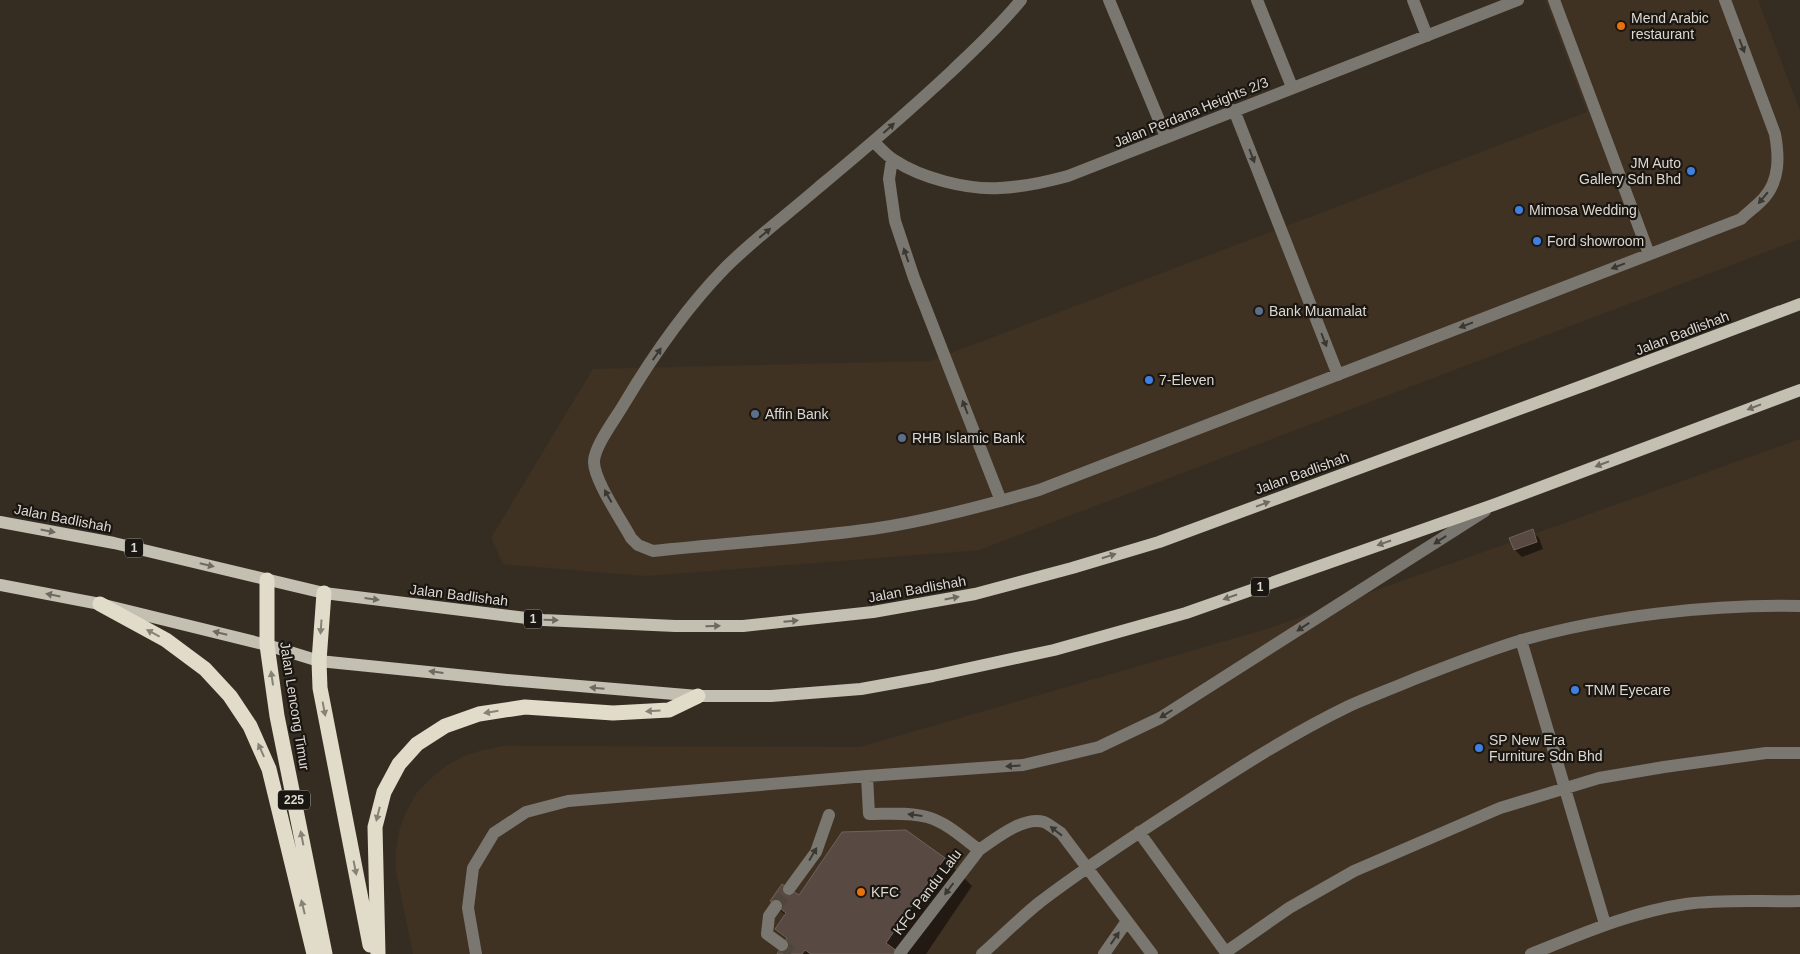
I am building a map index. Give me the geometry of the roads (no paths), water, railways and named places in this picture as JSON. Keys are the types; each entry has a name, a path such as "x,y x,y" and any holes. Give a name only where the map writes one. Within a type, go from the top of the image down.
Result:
{"highway":[{"name":"Jalan Lencong Timur","path":"267,580 268,644 278,716 325,954"},
{"name":"Jalan Lencong Timur","path":"324,593 319,661 320,688 372,954"},
{"path":"100,604 166,640 205,669 230,696 250,726 269,769 314,954"},
{"path":"378,954 375,827 384,792 399,764 416,744 445,726 479,714 525,707 613,713 669,710 698,696"}],"main road":[{"name":"Jalan Badlishah","path":"0,522 114,543 324,593 543,620 675,626 752,625 873,612 928,603 1023,581 1159,542 1800,304"},
{"name":"1","path":"0,585 100,604 268,644 319,661 507,680 698,696 771,696 862,689 1054,650 1186,613 1496,504 1800,390"}],"street":[{"path":"1021,0 1006,19 982,43 874,142 746,249 697,299 633,388 594,459 596,473 631,538 638,545 653,551 872,529 1001,501 1039,490 1741,218 1765,197 1776,176 1778,155 1775,134 1725,0"},
{"path":"1109,0 1166,137"},
{"path":"1256,0 1292,88"},
{"path":"1413,0 1427,36"},
{"name":"Jalan Perdana Heights 2/3","path":"874,142 892,159 918,174 969,186 998,189 1026,186 1068,176 1518,0"},
{"path":"1554,0 1649,254"},
{"path":"1234,110 1338,375"},
{"path":"892,159 888,179 895,221 914,278 1001,501"},
{"path":"476,954 468,908 473,868 494,832 526,812 568,801 1023,765 1099,747 1160,718 1496,504"},
{"path":"982,954 1039,904 1139,832 1254,758 1350,706 1473,655 1521,640 1625,619 1691,611 1774,605 1800,606"},
{"path":"1521,640 1604,924"},
{"path":"1139,832 1227,953 1289,908 1354,871 1500,808 1599,778 1766,753 1800,754"},
{"path":"867,776 869,814 910,814 927,817 941,823 978,850"},
{"path":"789,889 816,852 829,815"},
{"name":"KFC Pandu Lalu","path":"900,953 978,850 1023,823 1043,822 1061,833 1152,954"},
{"path":"1531,954 1604,924 1662,908 1719,901 1800,901"},
{"path":"776,906 769,916 767,934 782,945"},
{"path":"1104,954 1127,921"}],"tunnel":[{"path":"776,906 789,889"},
{"path":"782,945 794,954"}],"place":[{"name":"Mend Arabic restaurant","path":"1621,26"},
{"name":"JM Auto Gallery Sdn Bhd","path":"1691,171"},
{"name":"Mimosa Wedding","path":"1519,210"},
{"name":"Ford showroom","path":"1537,241"},
{"name":"Bank Muamalat","path":"1259,311"},
{"name":"7-Eleven","path":"1149,380"},
{"name":"Affin Bank","path":"755,414"},
{"name":"RHB Islamic Bank","path":"902,438"},
{"name":"TNM Eyecare","path":"1575,690"},
{"name":"SP New Era Furniture Sdn Bhd","path":"1479,748"},
{"name":"KFC","path":"861,892"}]}
